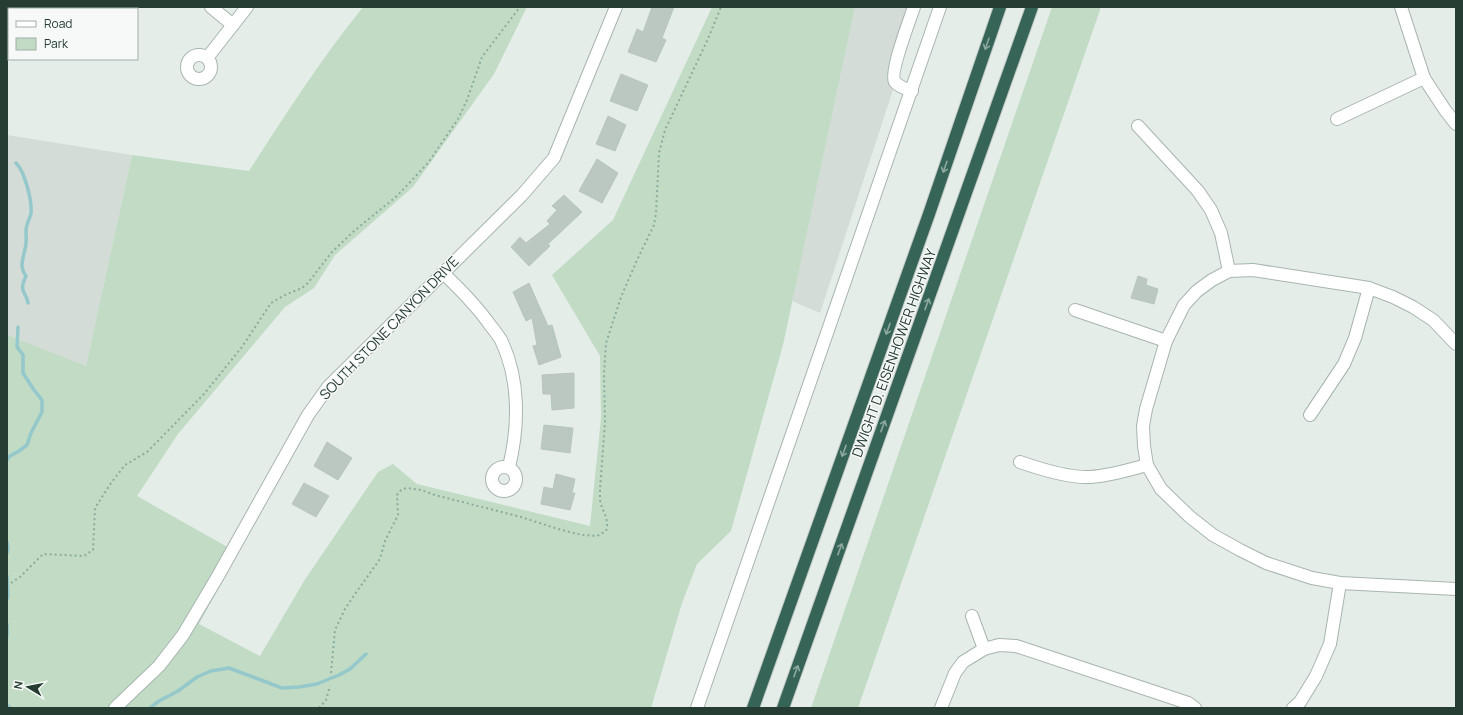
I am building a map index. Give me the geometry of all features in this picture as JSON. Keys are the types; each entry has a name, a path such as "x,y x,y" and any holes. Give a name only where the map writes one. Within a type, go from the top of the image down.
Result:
{"highway":[{"name":"DWIGHT D. EISENHOWER HIGHWAY","path":"753,708 926,221 1000,7"},
{"name":"DWIGHT D. EISENHOWER HIGHWAY","path":"783,708 1032,7"}],"street":[{"path":"211,7 232,25"},
{"path":"207,58 247,7"},
{"name":"SOUTH STONE CANYON DRIVE","path":"115,708 159,666 183,635 218,576 308,414 328,387 522,196 554,158 616,7"},
{"path":"912,91 900,86 894,81 893,76 895,65 914,7"},
{"path":"697,708 940,7"},
{"path":"1401,7 1424,78 1456,124"},
{"path":"1337,119 1424,78"},
{"path":"1138,126 1198,191 1211,210 1221,233 1229,271"},
{"path":"1456,344 1433,320 1413,307 1393,297 1369,288 1253,270 1229,271 1212,280 1197,291 1184,305 1166,341 1142,426 1148,465 1161,489 1190,517 1213,535 1266,563 1312,578 1340,583 1456,589"},
{"path":"443,273 478,307 500,340 510,364 516,400 516,427 513,452 509,467"},
{"path":"1310,415 1344,364 1355,338 1369,288"},
{"path":"1075,310 1166,341"},
{"path":"1020,462 1044,470 1089,477 1148,465"},
{"path":"1300,706 1316,676 1330,644 1340,583"},
{"path":"972,616 984,649"},
{"path":"941,708 955,673 964,662 984,649 999,645 1016,646 1188,703 1194,708"}],"path":[{"path":"11,583 20,577 43,554 84,556 93,550 95,508 125,465 147,452 204,394 242,347 271,303 302,288 308,283 331,253 354,231 397,196 428,163 458,119 467,100 482,57 520,7"},
{"path":"331,673 333,645 337,625 355,594 380,559 385,541 398,515 397,495 402,490 408,488 421,490 520,517 558,530 582,535 597,536 606,532 608,526 600,500 600,490 605,422 604,374 606,343 621,297 654,225 659,153 665,130 707,41 721,7"},
{"path":"319,708 326,700 330,686"}],"shaded area":[{"path":"855,7 920,7 820,313 792,301"},
{"path":"7,135 132,155 86,366 7,348"}],"green space":[{"path":"363,7 527,7 494,74 413,187 335,255 314,288 285,307 178,434 137,496 238,553 199,624 260,656 304,581 378,472 393,464 417,484 590,526 601,418 600,356 552,275 613,220 712,7 855,7 783,345 731,531 697,564 682,603 651,708 7,708 7,335 86,366 132,155 249,171 318,67"},
{"path":"1052,7 1101,7 858,708 811,708"}],"building":[{"path":"652,7 674,7 662,38 666,40 656,62 628,52 637,29 643,32"},
{"path":"621,74 648,85 637,111 610,101"},
{"path":"608,116 626,125 615,151 596,144"},
{"path":"597,159 618,173 602,203 579,191"},
{"path":"564,195 582,212 548,244 550,246 529,266 511,247 520,237 526,243 550,224 547,221 557,210 552,206"},
{"path":"1138,276 1147,279 1146,285 1158,289 1154,304 1131,298"},
{"path":"529,283 548,326 552,325 561,357 539,365 533,346 537,345 532,318 526,321 513,292"},
{"path":"574,373 574,408 552,410 551,394 543,394 542,375"},
{"path":"544,425 573,428 570,453 541,449"},
{"path":"327,442 352,458 338,480 314,466"},
{"path":"556,474 575,479 572,493 575,493 570,510 541,504 544,487 553,489"},
{"path":"304,483 329,496 316,517 292,504"}],"waterway":[{"path":"16,163 25,179 31,207 31,213 26,228 26,244 22,263 26,276 23,291 28,303"},
{"path":"7,460 10,456 27,445 31,433 42,412 42,400 23,373 23,355 17,347 18,327"},
{"path":"7,542 7,553"},
{"path":"7,576 7,599"},
{"path":"7,624 7,636"},
{"path":"150,708 159,701 178,691 197,677 211,671 229,668 282,688 299,687 317,684 339,675 350,669 366,654"},
{"path":"7,705 10,708"}]}
